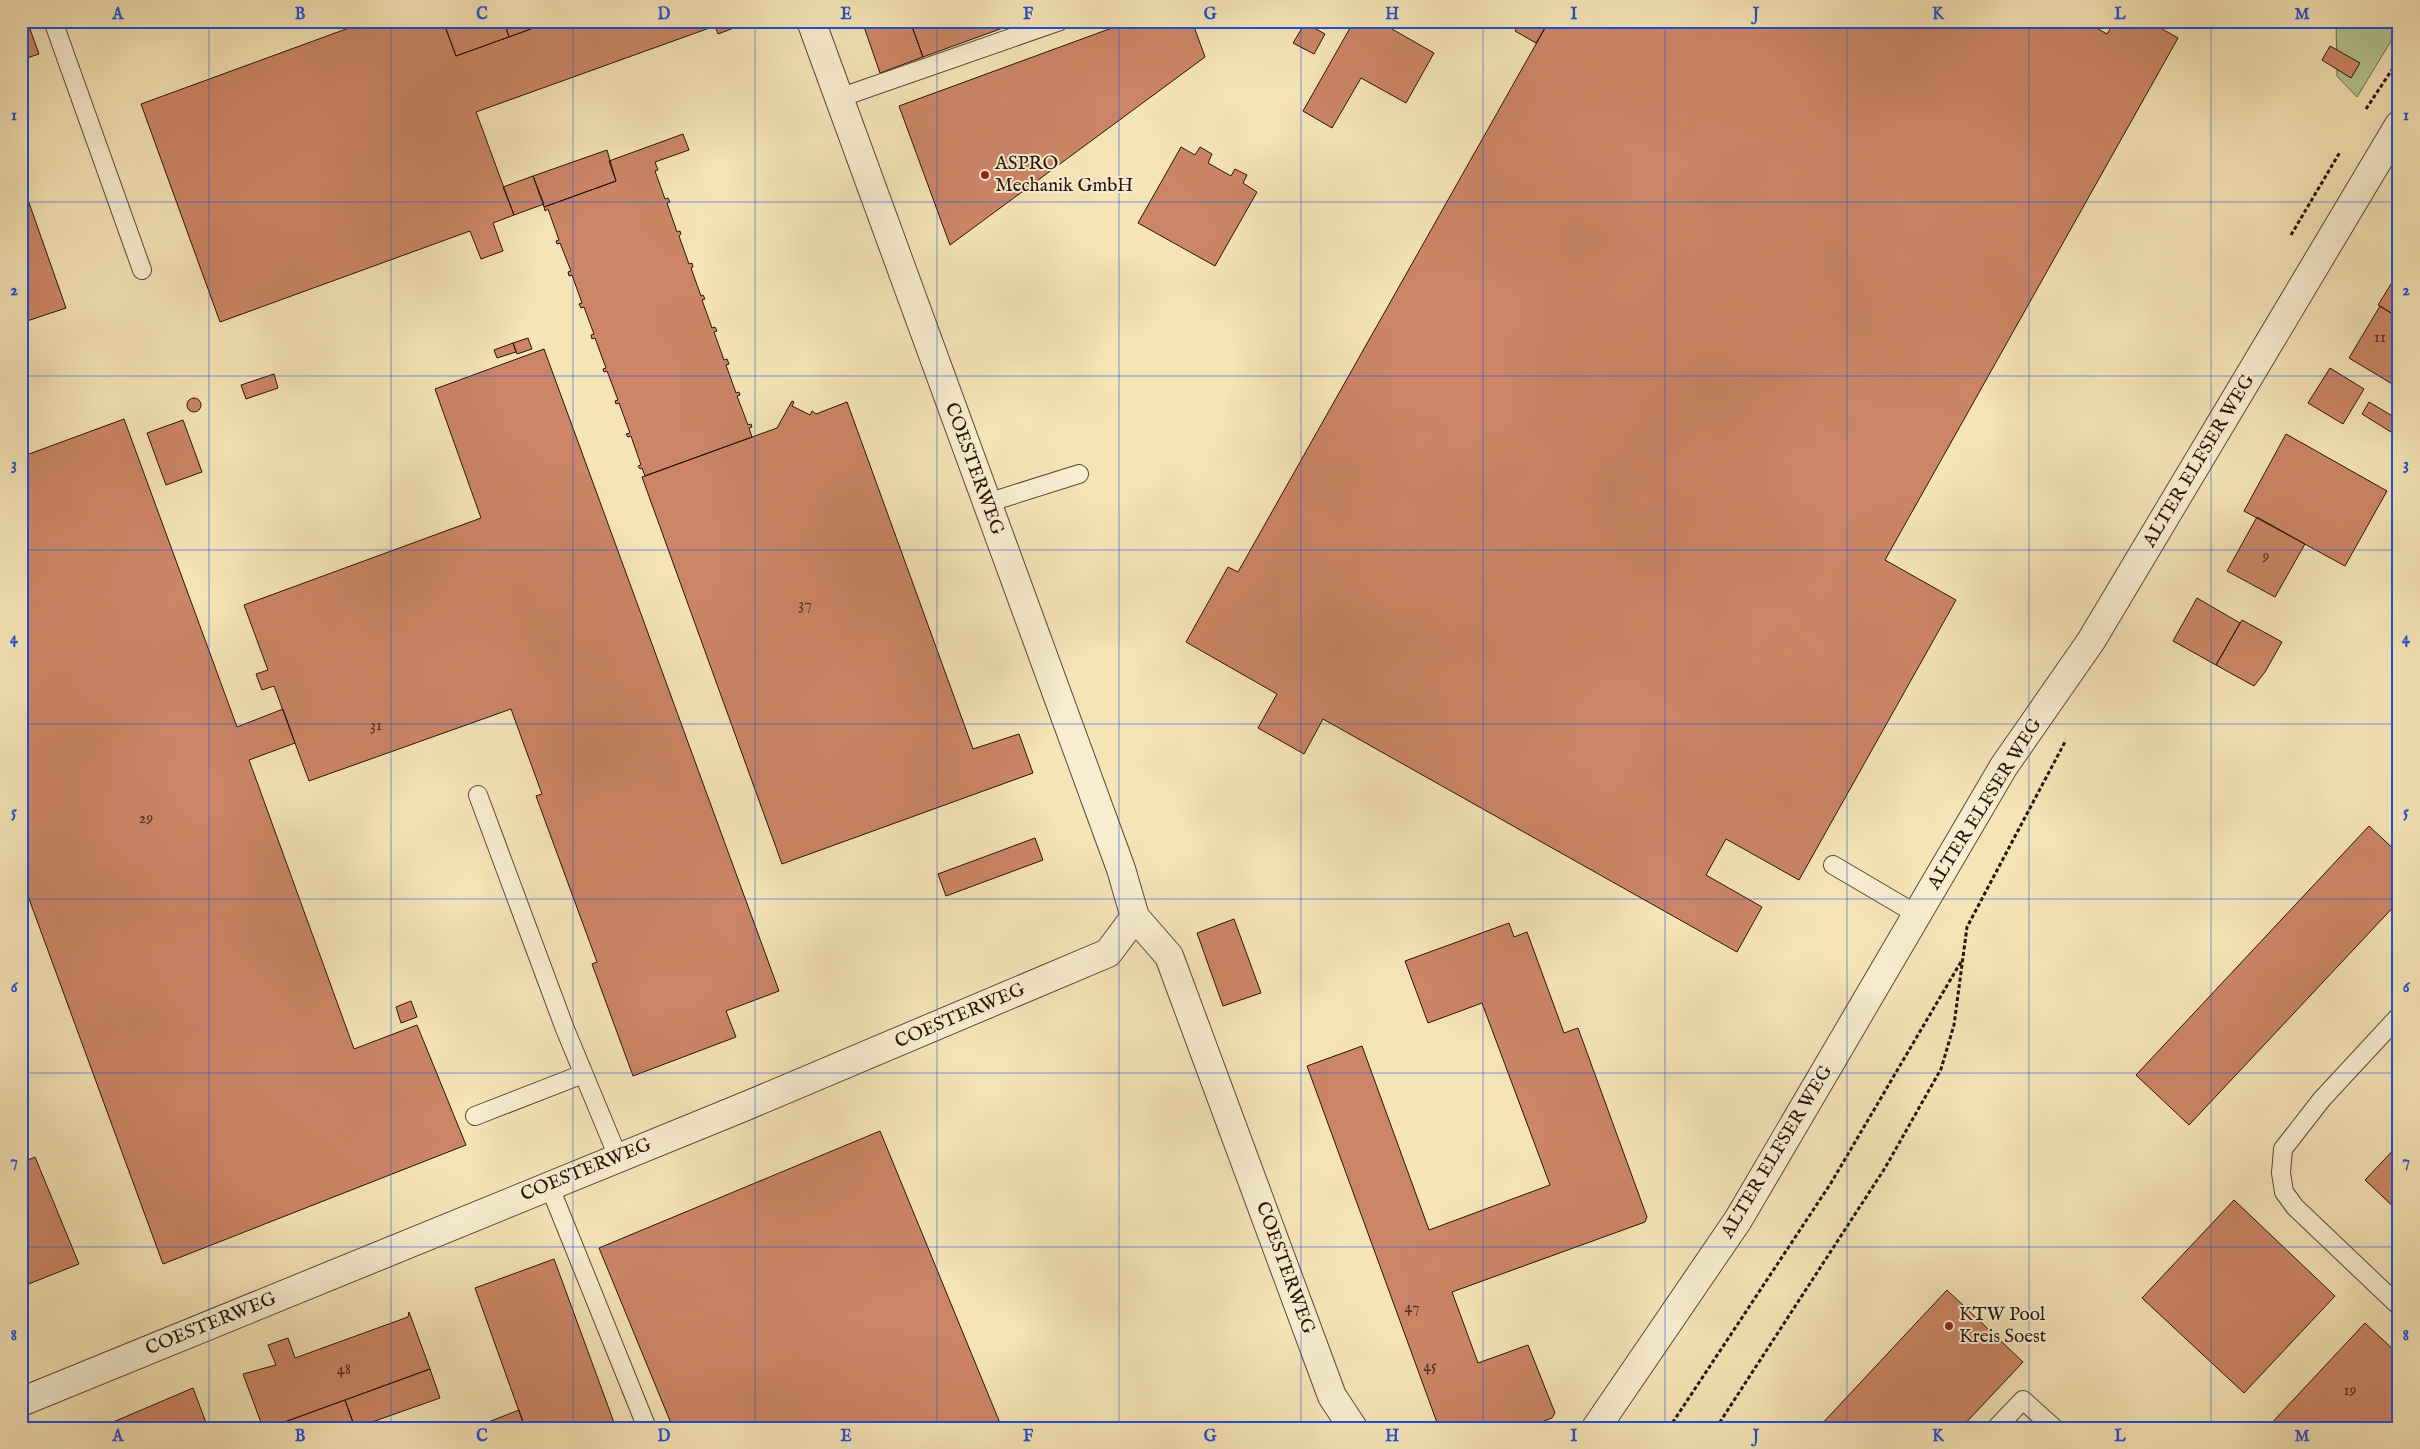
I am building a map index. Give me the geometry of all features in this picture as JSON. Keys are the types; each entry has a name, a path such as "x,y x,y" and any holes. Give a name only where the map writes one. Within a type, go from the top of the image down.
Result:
{"street":[{"name":"COESTERWEG","path":"811,21 1118,860 1135,917 1170,956 1332,1396 1353,1428"},
{"name":"ALTER ELFSER WEG","path":"1596,1428 1738,1220 2004,766 2091,641 2399,125"},
{"name":"COESTERWEG","path":"21,1402 801,1083 1108,953 1135,917"}],"lane":[{"path":"53,21 142,270"},
{"path":"839,98 1060,21"},
{"path":"987,503 1079,474"},
{"path":"478,795 583,1074 618,1157"},
{"path":"1833,865 1918,915"},
{"path":"2399,1016 2322,1100 2283,1149 2281,1173 2284,1192 2295,1207 2399,1306"},
{"path":"475,1116 583,1074"},
{"path":"549,1186 647,1428"},
{"path":"1996,1428 2023,1400 2054,1428"}],"path":[{"path":"1716,1428 1885,1168 1941,1068 1954,1025 1967,927 2069,734"},
{"path":"1669,1428 1830,1183 1963,958"}],"green space":[{"path":"2336,21 2399,21 2399,28 2357,97 2337,76"}],"building":[{"path":"21,21 27,21 39,54 21,60"},
{"path":"368,21 443,21 456,56 553,21 752,21 718,34 715,26 476,112 514,215 493,223 503,251 481,259 470,231 220,322 141,104"},
{"path":"443,21 504,21 509,37 456,56"},
{"path":"504,21 537,21 539,26 509,37"},
{"path":"862,21 910,21 923,57 880,73"},
{"path":"910,21 1022,21 923,57"},
{"name":"ASPRO Mechanik GmbH","path":"1131,21 1192,21 1205,57 950,245 899,106"},
{"path":"1354,21 1378,21 1434,53 1406,103 1361,78 1332,128 1303,111"},
{"path":"1520,21 1549,21 1536,43 1515,31"},
{"path":"1549,21 2084,21 2107,34 2115,21 2148,21 2178,38 1885,560 1956,600 1799,880 1726,839 1706,875 1762,907 1737,952 1323,719 1304,754 1258,728 1277,694 1186,642 1228,567 1238,572"},
{"path":"1305,23 1325,34 1314,54 1293,43"},
{"path":"2330,46 2360,63 2351,78 2322,60"},
{"path":"683,134 689,150 655,162 658,170 655,171 665,199 668,198 670,202 667,203 677,232 680,231 681,234 679,236 689,264 692,263 693,267 691,268 701,296 703,295 705,299 702,300 712,328 715,327 717,331 714,332 724,360 727,359 729,364 726,365 736,393 739,392 740,395 737,396 748,425 751,424 752,427 749,428 752,437 645,476 642,468 640,469 638,466 641,465 631,436 628,437 626,434 630,433 619,403 616,404 615,401 618,400 607,371 604,372 603,369 606,368 595,338 592,339 591,335 594,334 584,307 581,308 579,304 582,303 572,275 569,276 568,272 571,271 560,243 557,244 556,241 559,240 548,209 545,211 544,207 616,181 609,161"},
{"path":"1181,147 1195,155 1200,147 1212,154 1208,163 1231,176 1235,169 1247,175 1243,183 1257,192 1215,266 1138,223"},
{"path":"607,150 616,181 544,207 533,176"},
{"path":"533,176 544,204 514,215 503,187"},
{"path":"21,180 66,308 21,323"},
{"path":"2399,271 2399,318 2378,305"},
{"path":"2380,306 2399,318 2399,388 2349,358"},
{"path":"528,338 532,349 517,354 513,343"},
{"path":"513,343 516,352 497,358 494,350"},
{"path":"544,349 779,991 726,1011 736,1037 633,1076 592,964 597,962 536,796 542,794 511,709 309,781 274,686 262,690 256,674 268,670 244,605 481,518 435,389"},
{"path":"2330,368 2364,389 2343,424 2308,403"},
{"path":"274,374 278,388 246,399 241,385"},
{"path":"191,398 197,398 201,405 197,412 191,412 187,408 187,402"},
{"path":"792,401 794,402 792,406 810,415 812,411 816,414 847,402 973,749 1019,734 1033,773 782,864 642,477 777,428"},
{"path":"2369,402 2399,420 2399,437 2362,414"},
{"path":"124,419 237,727 283,709 295,743 249,760 354,1049 417,1025 466,1145 163,1264 21,877 21,457"},
{"path":"183,420 202,472 166,485 147,433"},
{"path":"2286,434 2387,491 2345,566 2244,511"},
{"path":"2257,517 2305,544 2275,597 2227,571"},
{"path":"2197,598 2240,623 2216,665 2173,641"},
{"path":"2242,620 2282,642 2265,672 2254,686 2216,665"},
{"path":"2369,826 2399,854 2399,901 2189,1125 2136,1075"},
{"path":"1035,838 1043,860 946,896 938,874"},
{"path":"1234,919 1261,993 1223,1006 1197,933"},
{"path":"1509,923 1514,937 1527,932 1564,1033 1578,1028 1647,1217 1645,1222 1452,1292 1478,1363 1528,1345 1555,1413 1552,1418 1526,1428 1439,1428 1307,1066 1362,1046 1429,1230 1550,1185 1482,1003 1428,1023 1405,961"},
{"path":"411,1001 417,1017 401,1023 396,1007"},
{"path":"880,1131 1002,1428 673,1428 599,1248"},
{"path":"2399,1144 2399,1212 2365,1180"},
{"path":"35,1157 79,1264 21,1287 21,1163"},
{"path":"2234,1200 2335,1296 2244,1393 2142,1298"},
{"path":"554,1259 616,1428 525,1428 475,1288"},
{"name":"KTW Pool Kreis Soest","path":"1947,1290 2023,1362 1961,1428 1818,1428"},
{"path":"409,1312 430,1369 268,1428 263,1428 243,1374 276,1365 268,1345 288,1338 295,1358 408,1317"},
{"path":"2365,1323 2399,1355 2399,1428 2267,1428"},
{"path":"430,1369 440,1398 355,1428 345,1400"},
{"path":"193,1388 208,1428 115,1428 113,1422"},
{"path":"345,1400 355,1428 268,1428"},
{"path":"519,1410 525,1428 473,1428"},
{"path":"261,1421 263,1428 243,1428"}],"place":[{"name":"ASPRO Mechanik GmbH","path":"985,175"},
{"name":"KTW Pool Kreis Soest","path":"1949,1326"}]}
